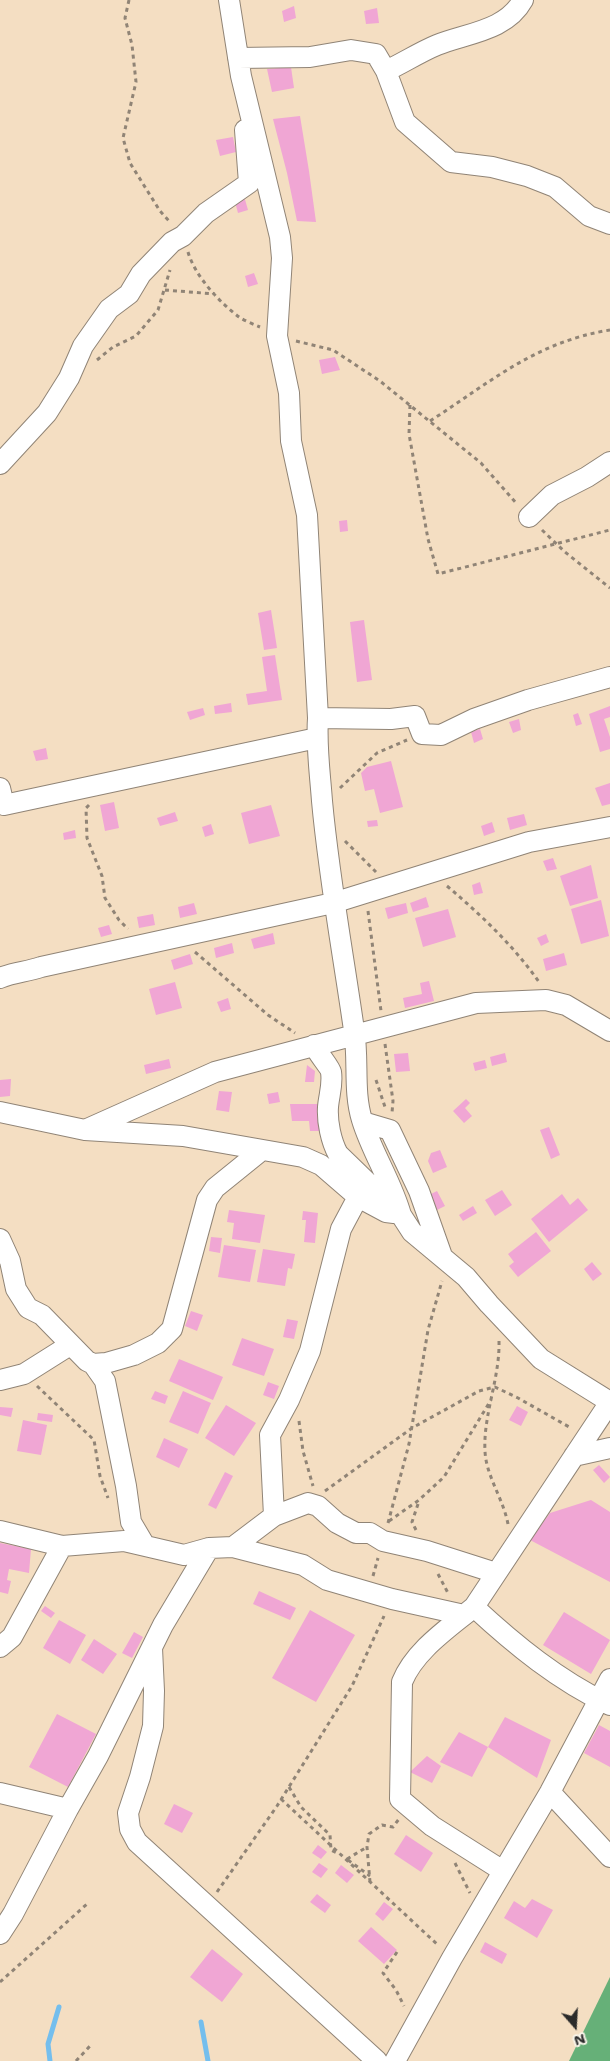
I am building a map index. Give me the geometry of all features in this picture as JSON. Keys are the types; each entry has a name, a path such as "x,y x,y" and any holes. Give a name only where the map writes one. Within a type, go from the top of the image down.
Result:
{"street":[{"path":"0,464 47,413 69,378 83,346 109,309 129,294 140,274 206,213 248,183 239,67 229,0"},
{"path":"386,71 435,46 492,27 511,17 523,0"},
{"path":"239,67 352,50 376,54 386,71 405,122 451,162 492,167 527,176 555,187 589,216 610,224"},
{"path":"239,67 280,237 282,258 277,336 288,393 291,441 307,515 318,718 316,738 333,903 355,1034 358,1102 363,1122 396,1196 401,1215"},
{"path":"529,517 552,495 587,477 610,462"},
{"path":"318,718 391,719 415,716 422,734 442,735 474,719 528,700 610,677"},
{"path":"1,799 316,738"},
{"path":"0,978 15,972 25,972 41,966 333,903 529,842 610,827"},
{"path":"85,1130 216,1072 476,1003 524,1000 552,1002 566,1005 610,1031"},
{"path":"314,1045 319,1058 330,1069 332,1088 328,1108 333,1144 338,1154 401,1215 412,1232 466,1276 499,1315 541,1359 610,1402 469,1611 445,1630 416,1659 406,1670 402,1682 399,1796 401,1802 419,1816 503,1871"},
{"path":"0,1112 85,1130 182,1136 304,1157 321,1165 358,1198 386,1212 401,1215"},
{"path":"363,1122 390,1130 419,1191 445,1258"},
{"path":"0,1239 10,1261 16,1289 28,1308 42,1315 86,1361 93,1364 106,1363 134,1355 166,1336 176,1318 207,1200 215,1188 262,1150"},
{"path":"274,1516 270,1435 289,1400 310,1351 341,1229 358,1198"},
{"path":"0,1380 24,1374 70,1345"},
{"path":"93,1364 105,1381 126,1486 131,1522 144,1544"},
{"path":"574,1456 610,1448"},
{"path":"233,1548 274,1516 308,1503 318,1506 337,1523 356,1533 427,1551 496,1573"},
{"path":"0,1531 62,1546 124,1540 184,1556 210,1548 233,1548 303,1565 328,1580 392,1599 469,1611 561,1677 604,1702"},
{"path":"0,1647 12,1638 62,1546"},
{"path":"0,1934 14,1914 68,1809 98,1756 152,1648 210,1548"},
{"path":"152,1648 153,1726 140,1777 128,1813 130,1829 138,1842 377,2061"},
{"path":"395,2061 452,1958 604,1702 610,1679"},
{"path":"550,1792 610,1857"},
{"path":"0,1793 68,1809"}],"path":[{"path":"129,0 125,18 132,45 136,82 123,138 130,164 191,262 215,294 239,317 277,336 333,350 380,381 481,463 529,517 557,544 610,588"},
{"path":"94,362 113,347 136,336 158,310 169,279 178,239"},
{"path":"165,290 215,294"},
{"path":"430,421 492,377 537,352 582,335 610,330"},
{"path":"410,405 409,434 428,539 438,574 610,530"},
{"path":"338,791 341,784 377,753 422,734"},
{"path":"324,821 370,868 393,884"},
{"path":"432,872 493,926 526,963 552,1002"},
{"path":"377,1537 389,1522 412,1428 428,1330 445,1258"},
{"path":"499,1315 499,1354 495,1387 485,1433 485,1452 488,1473 505,1510 513,1548"},
{"path":"24,1374 94,1440 100,1476 108,1498 131,1522"},
{"path":"308,1503 412,1428 479,1391 495,1387 586,1437"},
{"path":"368,1592 377,1537 389,1522 419,1500 444,1477 493,1397"},
{"path":"289,1400 299,1420 303,1452 313,1487 308,1503"},
{"path":"208,1905 289,1787 352,1686 392,1599"},
{"path":"289,1787 301,1807 330,1835 331,1850 370,1876"},
{"path":"281,1799 452,1958"},
{"path":"370,1882 367,1847 369,1834 382,1825 393,1827 400,1819 419,1816"},
{"path":"347,1859 367,1847"},
{"path":"452,1859 473,1900 477,1916"},
{"path":"0,1982 87,1904"},
{"path":"397,1952 383,1973 396,1990 404,2005 401,2012"},
{"path":"76,2061 90,2046"}],"green space":[{"path":"610,1977 610,2061 569,2061"}],"building":[{"path":"294,6 296,18 284,22 282,11"},
{"path":"377,8 379,23 366,24 364,11"},
{"path":"291,67 294,88 272,92 267,69"},
{"path":"300,116 316,222 297,221 273,119"},
{"path":"233,137 236,152 220,156 216,140"},
{"path":"244,196 248,210 238,213 234,198"},
{"path":"254,273 258,284 248,287 245,276"},
{"path":"335,357 340,370 322,374 319,360"},
{"path":"347,520 348,531 340,532 339,521"},
{"path":"271,610 277,648 264,650 258,613"},
{"path":"364,620 372,680 357,682 350,622"},
{"path":"275,655 282,700 248,705 246,694 267,691 262,657"},
{"path":"231,703 232,712 215,714 214,706"},
{"path":"610,706 610,717 604,719 610,737 610,749 600,752 589,714"},
{"path":"203,708 205,715 190,720 187,712"},
{"path":"578,713 582,724 576,726 573,715"},
{"path":"519,719 521,730 513,733 509,722"},
{"path":"480,729 483,739 474,743 471,732"},
{"path":"46,748 48,759 36,761 33,751"},
{"path":"391,761 403,807 380,813 374,789 365,791 361,773 367,767"},
{"path":"610,783 610,804 602,806 595,788"},
{"path":"114,802 119,828 105,831 100,805"},
{"path":"271,805 280,836 249,844 241,813"},
{"path":"175,812 178,821 160,826 157,818"},
{"path":"524,814 527,825 510,830 507,818"},
{"path":"377,820 378,826 368,827 367,821"},
{"path":"492,822 495,832 484,836 481,826"},
{"path":"211,824 214,834 205,837 202,827"},
{"path":"75,830 76,838 64,840 63,833"},
{"path":"553,858 557,869 547,871 543,861"},
{"path":"591,865 598,898 570,906 560,876"},
{"path":"480,882 483,893 474,895 472,885"},
{"path":"426,897 429,907 413,912 410,903"},
{"path":"601,900 609,936 581,944 571,909"},
{"path":"194,903 197,914 180,918 178,907"},
{"path":"406,903 408,913 388,919 385,908"},
{"path":"448,909 456,937 423,947 415,918"},
{"path":"153,914 155,925 139,928 137,917"},
{"path":"109,925 112,934 101,937 98,928"},
{"path":"273,933 275,944 254,949 251,939"},
{"path":"546,934 549,942 541,946 537,938"},
{"path":"232,943 234,953 216,958 214,948"},
{"path":"564,953 567,965 546,971 543,959"},
{"path":"190,954 193,964 174,970 171,960"},
{"path":"429,981 434,1001 405,1008 403,998 422,994 420,983"},
{"path":"175,982 182,1008 156,1015 149,989"},
{"path":"228,998 231,1009 221,1012 217,1002"},
{"path":"408,1053 410,1071 396,1072 394,1054"},
{"path":"505,1053 507,1062 492,1066 490,1057"},
{"path":"169,1059 171,1068 146,1074 144,1065"},
{"path":"485,1060 487,1068 475,1071 473,1063"},
{"path":"307,1065 315,1071 314,1082 305,1082"},
{"path":"11,1079 10,1096 0,1097 0,1080"},
{"path":"219,1091 232,1092 229,1112 216,1110"},
{"path":"278,1092 280,1102 269,1104 267,1094"},
{"path":"466,1099 470,1103 465,1108 472,1116 464,1123 453,1111"},
{"path":"290,1104 318,1104 320,1131 310,1131 309,1121 292,1121"},
{"path":"549,1127 560,1155 551,1159 540,1130"},
{"path":"440,1150 447,1167 433,1173 428,1161 431,1153"},
{"path":"502,1190 512,1205 495,1216 485,1200"},
{"path":"437,1191 445,1206 437,1210 429,1195"},
{"path":"562,1194 570,1205 578,1198 588,1210 549,1242 531,1219"},
{"path":"473,1206 477,1213 463,1221 459,1215"},
{"path":"229,1210 265,1215 260,1243 232,1239 234,1223 227,1222"},
{"path":"303,1211 318,1213 315,1243 304,1242 306,1220 302,1220"},
{"path":"536,1232 551,1251 518,1277 509,1266 514,1262 508,1254"},
{"path":"211,1237 222,1238 220,1253 209,1251"},
{"path":"224,1245 256,1250 250,1282 218,1277"},
{"path":"263,1249 295,1254 292,1269 288,1268 285,1286 257,1282"},
{"path":"592,1262 602,1274 593,1281 584,1269"},
{"path":"191,1311 203,1315 197,1331 185,1326"},
{"path":"287,1319 298,1321 294,1339 283,1337"},
{"path":"242,1338 274,1349 264,1376 232,1365"},
{"path":"179,1359 223,1377 213,1400 169,1381"},
{"path":"268,1382 279,1386 274,1399 263,1395"},
{"path":"155,1391 168,1396 165,1404 151,1399"},
{"path":"183,1391 211,1403 198,1434 169,1422"},
{"path":"226,1405 256,1423 234,1456 205,1438"},
{"path":"517,1406 528,1412 521,1426 509,1420"},
{"path":"0,1407 13,1408 11,1417 0,1415"},
{"path":"38,1413 53,1415 52,1422 37,1420"},
{"path":"23,1420 47,1425 41,1455 17,1451"},
{"path":"164,1438 188,1449 179,1468 156,1457"},
{"path":"599,1465 610,1477 604,1483 593,1470"},
{"path":"225,1472 233,1476 216,1509 208,1505"},
{"path":"591,1500 610,1512 610,1582 530,1540 550,1513"},
{"path":"0,1543 31,1549 29,1573 9,1569 7,1580 11,1581 8,1594 0,1592"},
{"path":"259,1591 296,1608 290,1620 253,1604"},
{"path":"45,1606 55,1613 51,1618 41,1611"},
{"path":"310,1610 355,1635 316,1702 272,1678"},
{"path":"564,1612 610,1640 591,1674 543,1645"},
{"path":"59,1620 86,1635 70,1664 43,1648"},
{"path":"134,1632 143,1637 132,1658 122,1653"},
{"path":"94,1639 117,1654 103,1674 81,1660"},
{"path":"57,1714 96,1734 68,1787 29,1767"},
{"path":"505,1717 551,1740 537,1778 488,1747"},
{"path":"599,1725 610,1731 610,1767 584,1753"},
{"path":"459,1732 488,1747 472,1777 440,1762"},
{"path":"427,1756 441,1766 432,1783 410,1772"},
{"path":"174,1804 193,1813 182,1833 164,1824"},
{"path":"406,1835 433,1853 421,1872 394,1854"},
{"path":"318,1845 327,1852 321,1859 312,1853"},
{"path":"319,1863 328,1869 321,1878 312,1872"},
{"path":"341,1865 354,1875 347,1883 335,1873"},
{"path":"317,1894 331,1905 325,1913 310,1902"},
{"path":"532,1899 553,1910 537,1938 504,1918 514,1901 525,1908"},
{"path":"384,1902 393,1909 383,1921 375,1914"},
{"path":"371,1927 397,1950 384,1964 358,1941"},
{"path":"485,1942 507,1954 502,1964 480,1952"},
{"path":"212,1949 243,1974 222,2002 190,1977"}],"waterway":[{"path":"50,2061 48,2044 59,2007"},
{"path":"201,2022 208,2061"}]}
